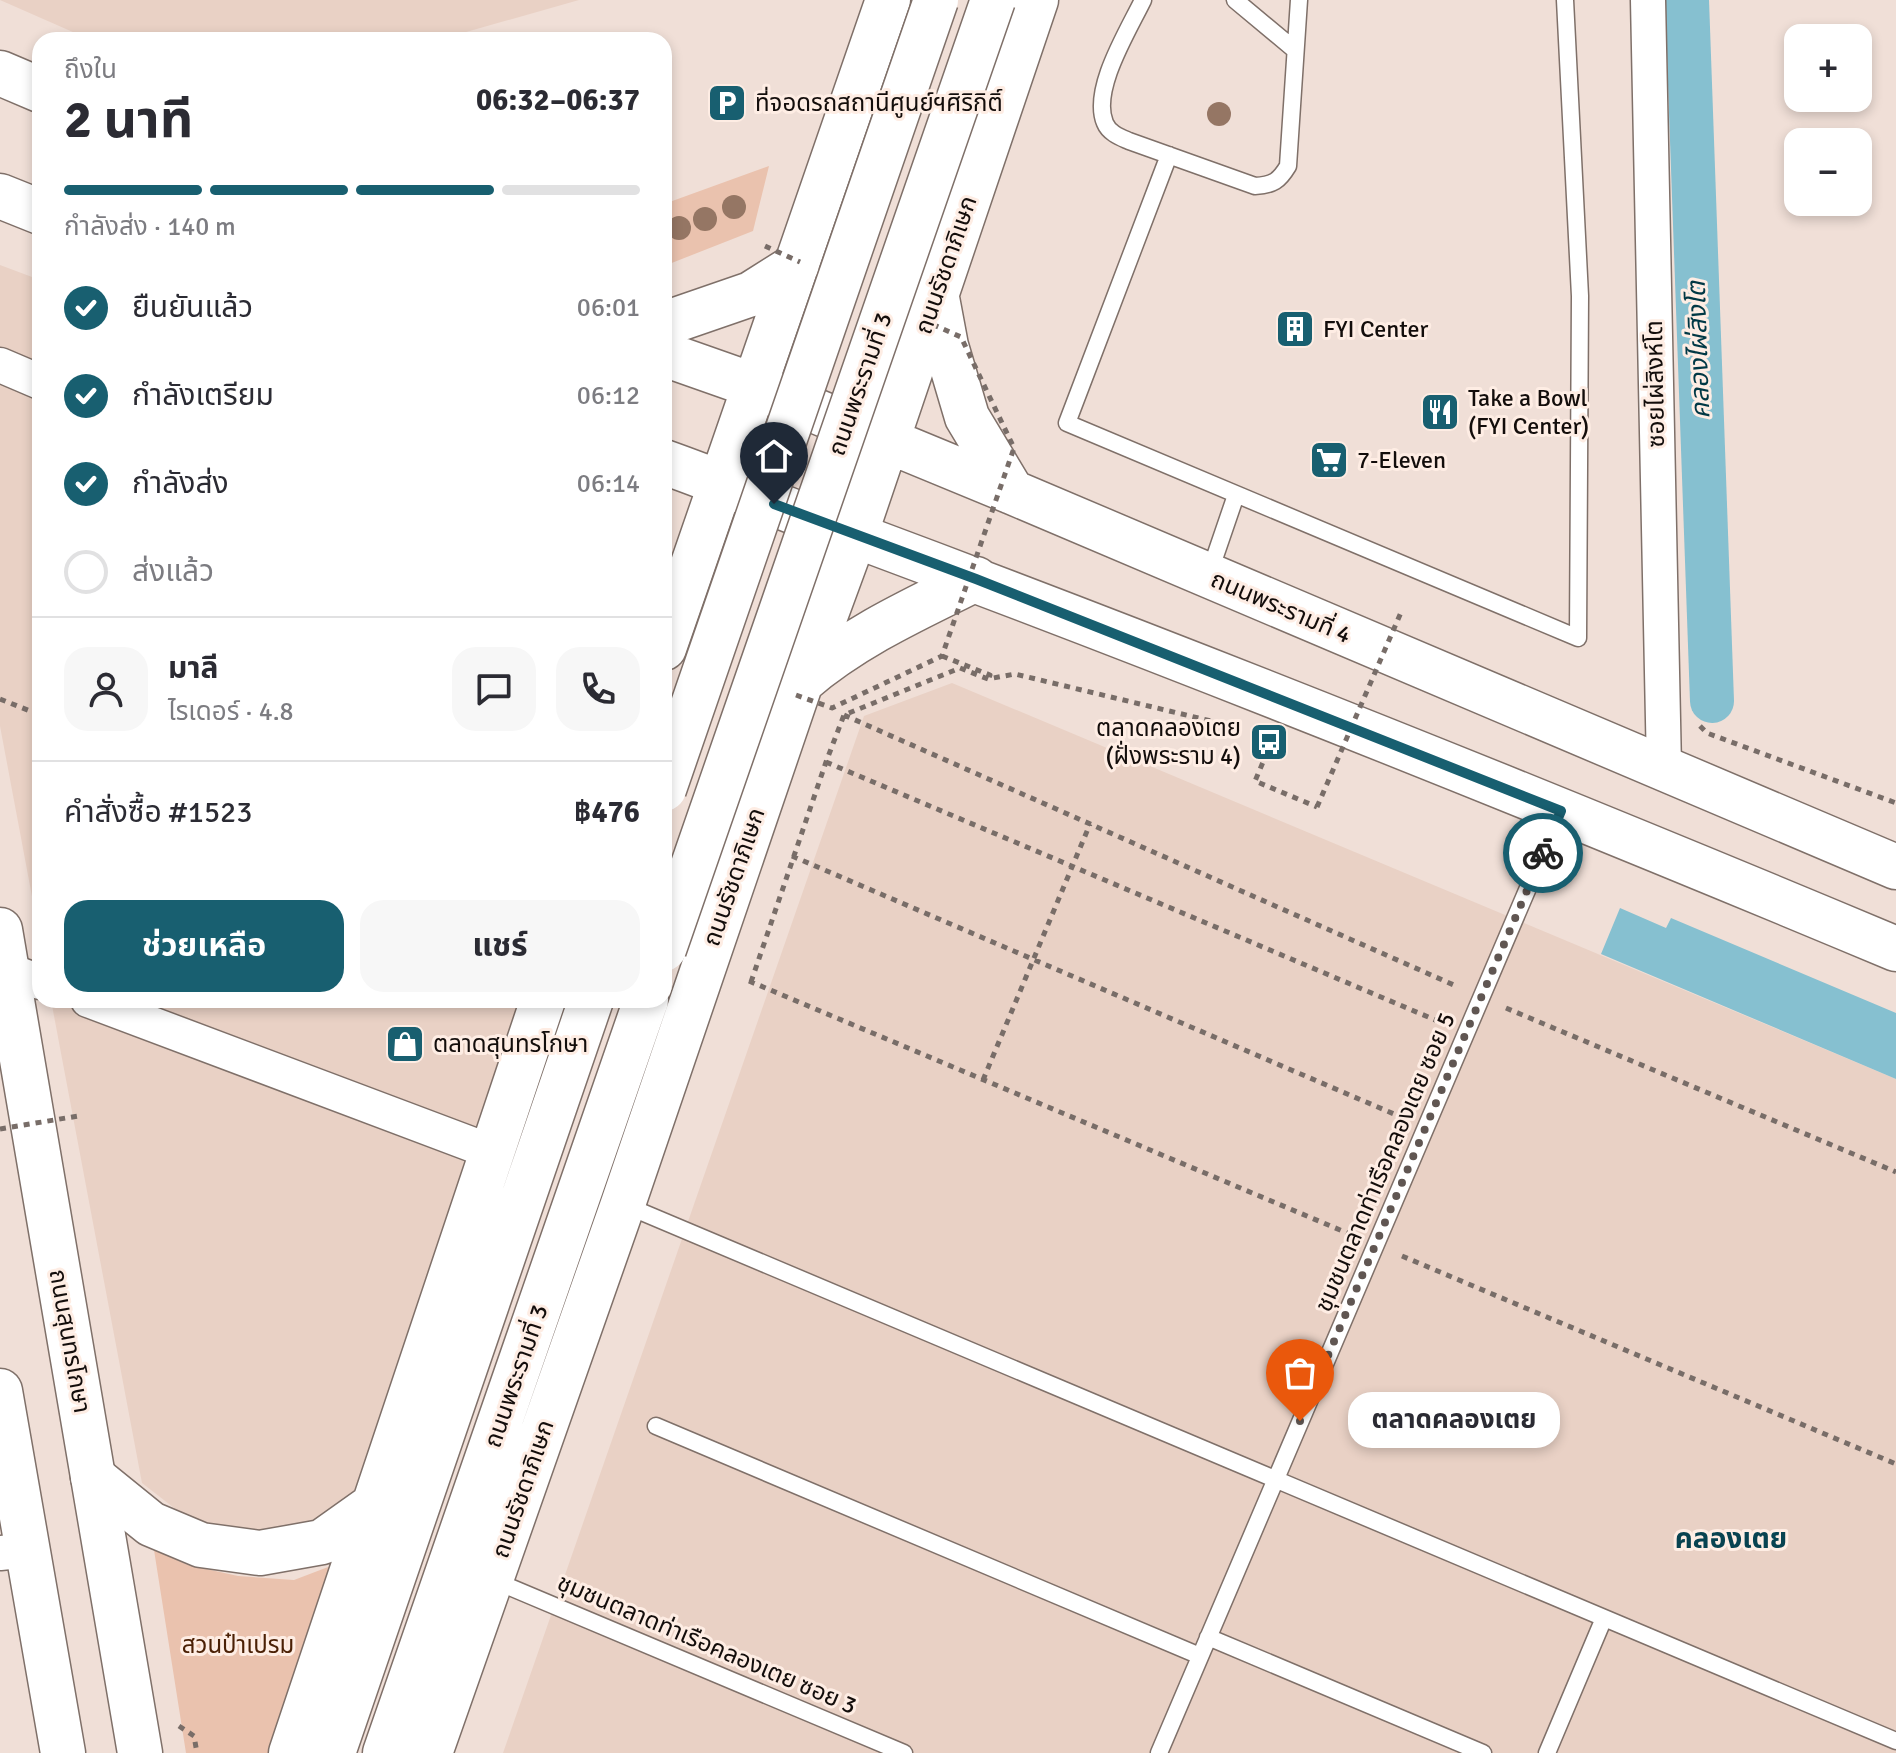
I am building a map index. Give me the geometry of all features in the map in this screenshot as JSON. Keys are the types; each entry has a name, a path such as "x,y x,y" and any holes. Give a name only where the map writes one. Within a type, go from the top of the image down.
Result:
{"main road":[{"path":"672,625 755,386 789,259 888,0"},
{"path":"672,766 936,0"},
{"name":"ถนนพระรามที่ 3","path":"684,956 993,0"},
{"name":"ถนนรัชดาภิเษก","path":"672,1005 684,956 747,837 795,687 855,535 928,306 1036,0"},
{"path":"0,73 32,87"},
{"path":"0,196 32,209"},
{"path":"672,321 751,294 789,259"},
{"path":"928,306 946,346 967,417 1012,492"},
{"name":"ถนนพระรามที่ 4","path":"672,357 755,386 1012,492 1896,867"},
{"path":"672,465 976,579 1561,811 1896,949"},
{"path":"795,687 830,656 868,633 976,579"},
{"name":"ถนนสุนทรโกษา","path":"16,961 93,1477 140,1753"},
{"path":"291,1753 540,1008"},
{"path":"333,1753 588,1008"},
{"name":"ถนนพระรามที่ 3","path":"385,1753 643,1008"},
{"name":"ถนนรัชดาภิเษก","path":"430,1753 623,1204 671,1008"},
{"path":"0,1391 14,1552 63,1753"},
{"path":"93,1477 151,1524 201,1545 260,1553 322,1542 374,1505"}],"street":[{"name":"ซอยไผ่สิงห์โต","path":"1648,0 1664,768"},
{"path":"0,365 32,379"},
{"path":"109,1008 492,1152"}],"lane":[{"path":"1143,0 1110,71 1100,102 1105,125 1115,135 1255,186 1271,185 1281,179 1288,166 1299,0"},
{"path":"1235,0 1295,50"},
{"path":"1169,155 1067,423 1578,638 1580,296 1565,0"},
{"path":"1208,576 1236,495"},
{"name":"ชุมชนตลาดท่าเรือคลองเตย ซอย 5","path":"1159,1753 1561,811"},
{"path":"623,1204 1896,1741"},
{"path":"656,1426 1200,1656"},
{"name":"ชุมชนตลาดท่าเรือคลองเตย ซอย 3","path":"491,1579 904,1753"},
{"path":"1547,1753 1604,1618"},
{"path":"1208,1637 1483,1753"}],"path":[{"path":"795,687 832,708 942,656 1014,448 961,337 928,306"},
{"path":"1275,736 1255,781 1317,807 1402,610"},
{"path":"942,656 989,677"},
{"path":"751,982 844,715 960,668 989,677 1015,674 1214,721"},
{"path":"0,699 32,712"},
{"path":"844,715 1481,997 1896,1172"},
{"path":"1691,718 1707,733 1896,803"},
{"path":"1334,760 1349,766"},
{"path":"826,762 1466,1033"},
{"path":"983,1080 1090,824"},
{"path":"747,837 1426,1128"},
{"path":"684,956 1896,1464"},
{"path":"0,1129 78,1116"},
{"path":"175,1723 194,1736 197,1753"}],"shaded area":[{"path":"0,0 579,0 466,32 73,32"},
{"path":"0,265 32,277 32,896 0,726"},
{"path":"952,683 1896,1079 1896,1753 503,1753 864,716"},
{"path":"53,1008 523,1008 354,1503 321,1531 264,1541 187,1518 142,1483"}],"green space":[{"path":"769,166 753,231 672,263 672,201"},
{"name":"สวนป๋าเปรม","path":"154,1550 188,1565 238,1576 294,1580 336,1564 273,1753 186,1753"}],"water":[{"path":"1620,908 1666,928 1671,918 1896,1013 1896,1079 1601,954"}],"waterway":[{"name":"คลองไผ่สิงโต","path":"1687,0 1712,701"}],"way so far":[{"path":"1300,1421 1543,853"}],"place":[{"name":"ที่จอดรถสถานีศูนย์ฯศิริกิติ์","path":"727,103"},
{"name":"FYI Center","path":"1295,329"},
{"name":"Take a Bowl (FYI Center)","path":"1440,412"},
{"name":"7-Eleven","path":"1329,460"},
{"name":"ตลาดคลองเตย (ฝั่งพระราม 4)","path":"1269,742"},
{"name":"ตลาดสุนทรโกษา","path":"405,1044"},
{"name":"ตลาดคลองเตย","path":"1300,1421"}],"district":[{"name":"คลองเตย","path":"1731,1539"}],"route":[{"path":"774,504 976,579 1561,811 1543,853"}]}
